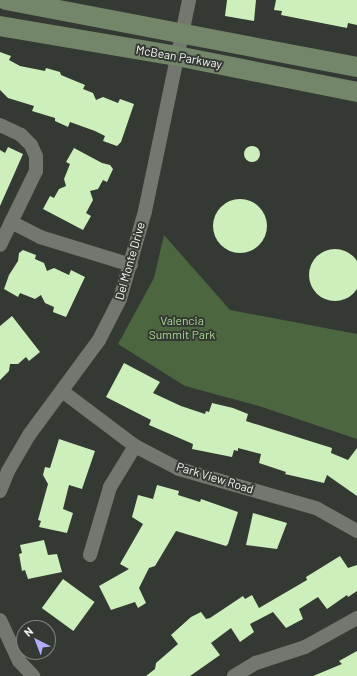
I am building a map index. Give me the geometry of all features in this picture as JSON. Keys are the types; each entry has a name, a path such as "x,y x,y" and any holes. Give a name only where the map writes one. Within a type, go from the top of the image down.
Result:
{"main road":[{"name":"McBean Parkway","path":"6,0 357,67"},
{"name":"McBean Parkway","path":"0,26 177,56 357,92"}],"street":[{"name":"Del Monte Drive","path":"0,491 8,471 29,434 99,340 120,299 131,265 189,0"},
{"path":"0,125 21,135 31,145 36,156 36,171 0,245"},
{"path":"11,222 40,237 131,265"},
{"name":"Park View Road","path":"62,391 135,446 179,469 316,508 357,531"},
{"path":"90,555 110,487 135,446"},
{"path":"234,676 256,663 305,647 357,618"},
{"path":"0,620 19,661 33,676"}],"green space":[{"name":"Valencia Summit Park","path":"164,235 230,310 357,334 357,439 259,406 185,386 118,344 154,278"}],"building":[{"path":"227,0 256,0 254,21 225,16"},
{"path":"276,0 357,0 357,25 348,23 347,28 281,15 282,11 274,10"},
{"path":"0,52 11,56 9,60 20,66 45,71 46,68 60,72 61,75 85,85 83,89 93,93 96,100 103,97 118,103 120,99 134,104 121,142 117,146 103,141 105,136 95,131 70,122 68,127 55,121 55,118 32,111 34,106 8,98 0,90"},
{"path":"252,146 259,151 260,154 255,161 252,162 245,157 244,154 249,147"},
{"path":"8,147 23,154 0,206 0,150 5,153"},
{"path":"74,148 102,163 110,165 113,169 107,182 103,180 98,189 90,191 93,200 86,213 91,216 83,230 43,209 50,196 54,198 59,189 66,186 64,179 70,164 66,162"},
{"path":"240,199 250,201 259,207 265,216 267,226 265,236 259,245 250,251 240,253 230,251 221,245 215,236 213,226 215,216 221,207 230,201"},
{"path":"335,249 345,251 353,257 359,265 361,275 359,285 353,293 345,299 335,301 325,299 317,293 311,285 309,275 311,265 317,257 325,251"},
{"path":"23,250 36,255 35,259 44,263 47,271 54,268 69,275 71,270 85,277 66,317 53,312 54,307 45,303 41,295 35,299 20,293 18,297 4,289 9,275 18,261 19,253"},
{"path":"12,316 40,352 29,361 26,357 18,364 10,364 9,371 0,380 0,326"},
{"path":"124,363 160,382 153,393 181,406 205,414 206,411 209,412 212,403 233,408 248,414 246,421 332,448 331,453 348,460 357,448 357,496 327,475 324,483 285,474 286,472 259,463 261,454 238,448 238,451 234,450 232,457 192,449 193,444 149,425 151,420 106,397"},
{"path":"59,439 95,451 82,489 69,485 63,509 73,513 67,533 39,527 41,521 38,520 48,484 43,475 45,467 50,468"},
{"path":"157,485 179,491 178,495 200,502 201,499 238,512 228,544 226,546 176,531 155,566 149,568 139,588 146,603 138,608 135,602 111,610 99,586 129,569 120,564 143,524 132,517 138,495 153,499"},
{"path":"253,513 287,523 277,549 246,545"},
{"path":"44,540 48,555 57,554 62,572 28,579 25,570 22,571 19,554 22,553 20,545"},
{"path":"340,556 348,568 357,565 357,591 348,597 347,595 327,609 318,597 299,609 303,619 286,628 273,612 250,624 254,632 240,642 231,628 211,643 220,655 190,676 146,676 155,669 156,663 178,644 171,635 191,617 201,612 206,619 210,618 243,596 245,599 252,595 259,608 307,580 306,577"},
{"path":"63,579 95,602 73,631 42,608"},
{"path":"357,651 357,676 313,676 342,664 339,661"}]}
